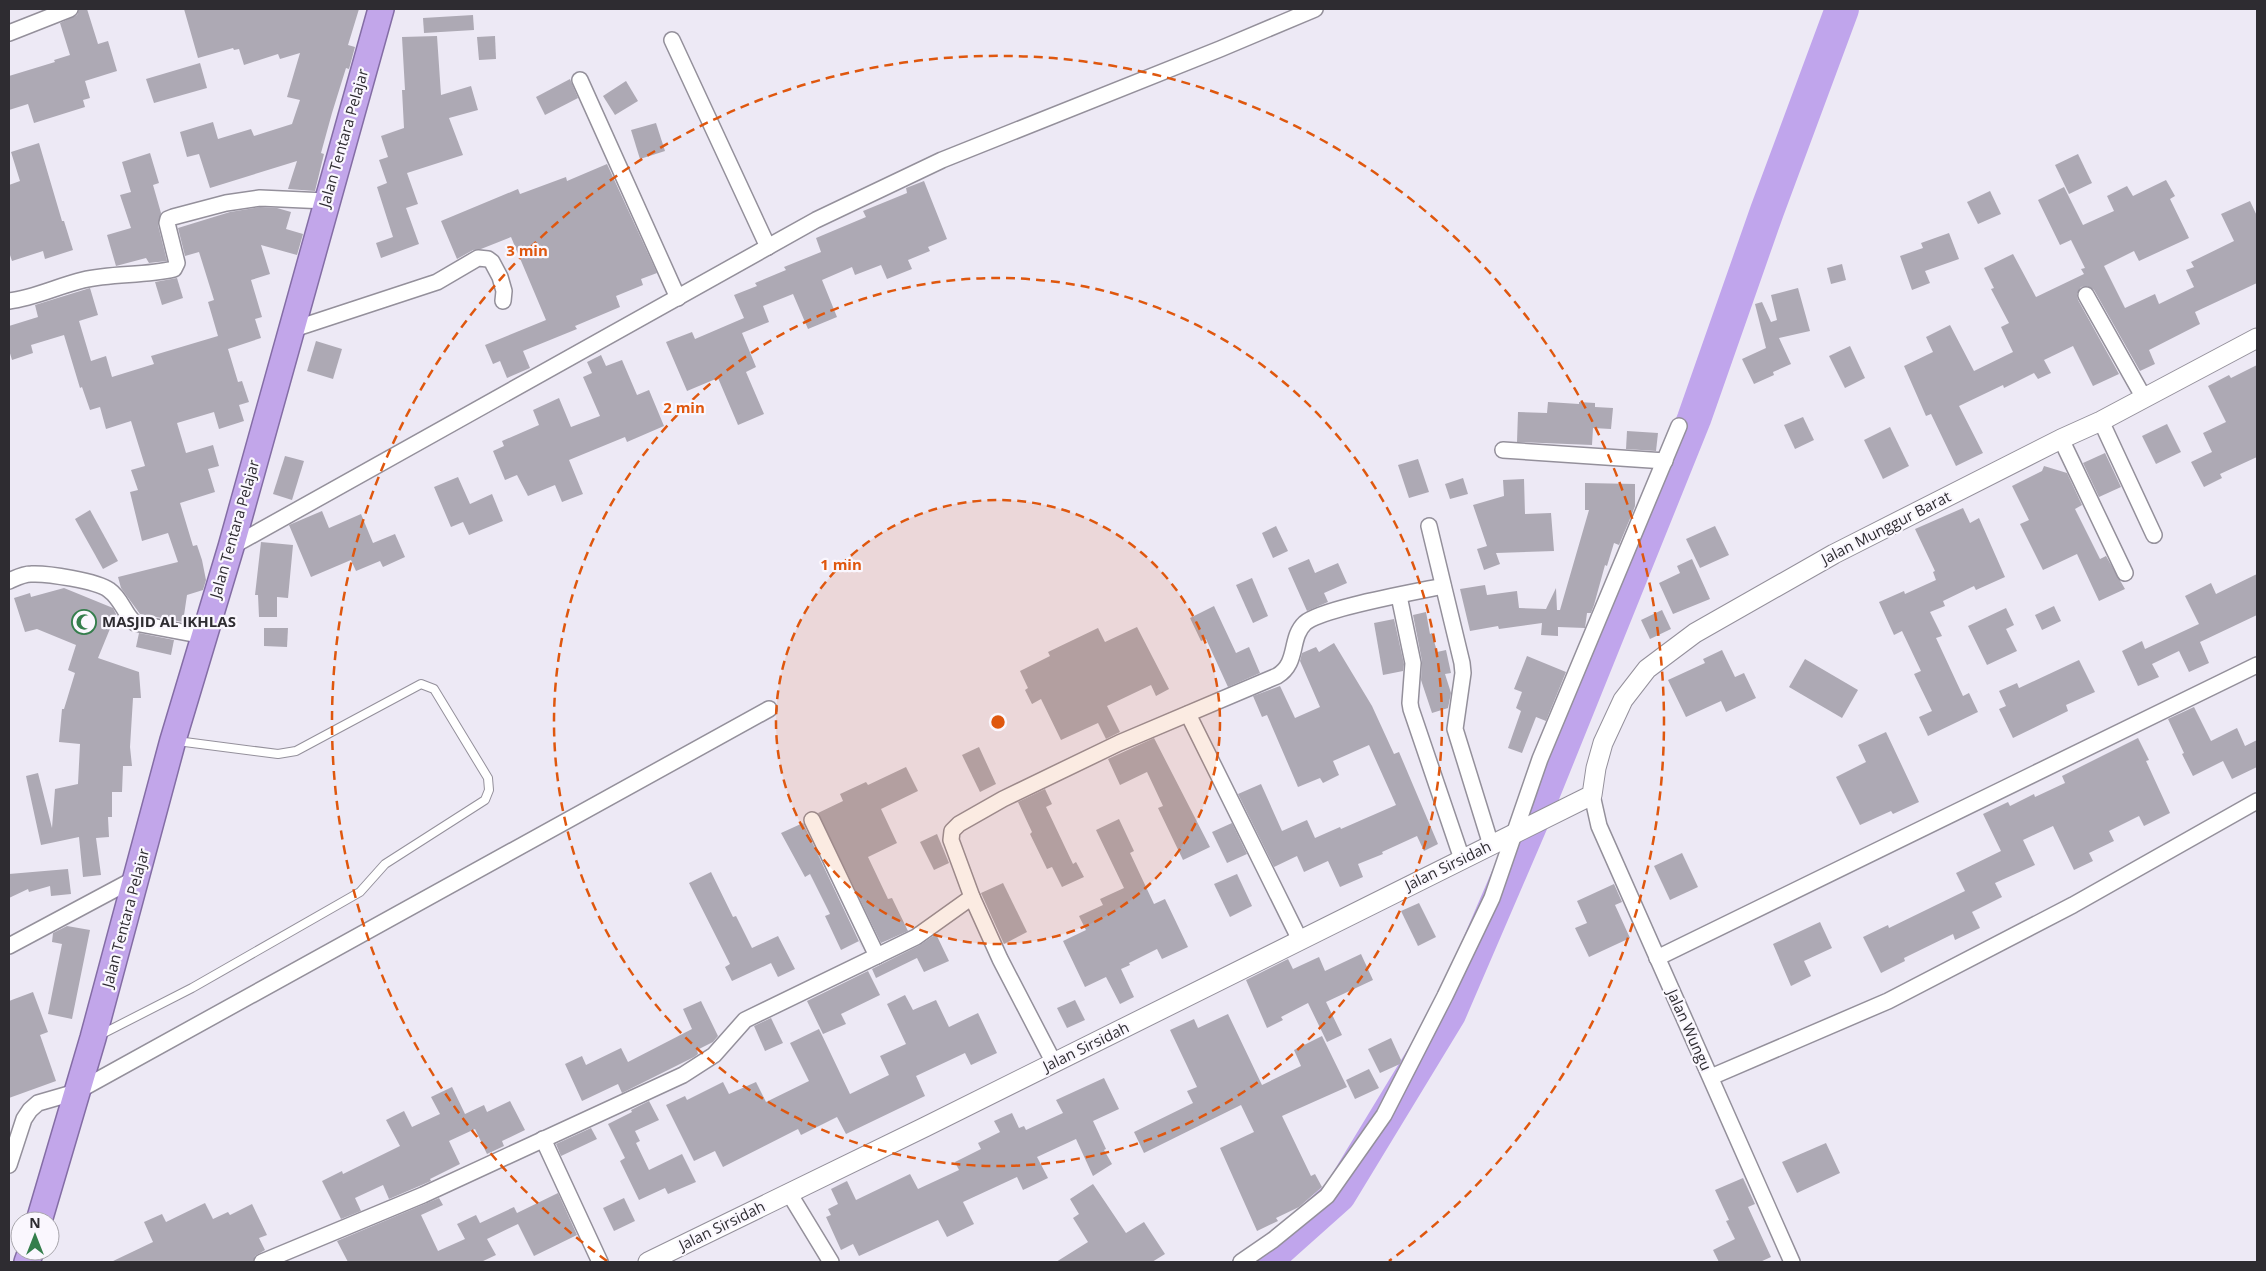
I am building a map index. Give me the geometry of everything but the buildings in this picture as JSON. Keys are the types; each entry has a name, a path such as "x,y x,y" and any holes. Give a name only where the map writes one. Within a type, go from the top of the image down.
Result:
{"highway":[{"name":"Jalan Tentara Pelajar","path":"42,1211 93,1038 138,877 173,740 231,547 380,9"}],"street":[{"path":"9,33 70,9"},
{"path":"231,547 816,220 942,160 1220,50 1315,9"},
{"path":"672,40 768,247"},
{"path":"580,80 678,298"},
{"path":"9,300 22,299 84,280 174,269 177,263 167,223 168,219 173,217 226,203 260,198 326,201"},
{"path":"291,330 436,282 478,258 488,259 492,262 504,290 503,301"},
{"path":"2086,295 2144,398"},
{"name":"Jalan Munggur Barat","path":"1592,795 1596,768 1603,743 1623,700 1647,669 1695,633 1816,564 2061,439 2101,422 2257,338"},
{"path":"2101,422 2154,535"},
{"path":"1241,1262 1273,1240 1327,1196 1384,1115 1445,996 1492,898 1519,831 1540,759 1679,426"},
{"path":"2061,439 2125,573"},
{"path":"1503,450 1665,461"},
{"path":"1429,526 1463,673 1455,720 1457,739 1491,845"},
{"path":"9,580 31,574 94,582 108,589 119,598 128,618 135,623 204,636"},
{"path":"1054,1063 1000,958 972,897 951,840 952,831 958,824 1003,799 1119,743 1282,674 1290,662 1300,629 1312,619 1335,611 1444,586"},
{"path":"1399,596 1413,663 1411,710 1462,860"},
{"path":"1657,958 2257,665"},
{"path":"9,1165 24,1119 38,1103 76,1092 769,710"},
{"path":"1188,714 1300,940"},
{"name":"Jalan Sirsidah","path":"648,1262 1054,1063 1592,795"},
{"name":"Jalan Wungu","path":"1592,795 1599,826 1792,1262"},
{"path":"1711,1077 1888,1002 2073,905 2257,801"},
{"path":"812,820 877,956"},
{"path":"9,946 138,877"},
{"path":"262,1262 423,1195 682,1075 714,1055 745,1020 916,937 972,897"},
{"path":"543,1140 600,1262"},
{"path":"789,1193 830,1262"}],"lane":[{"path":"93,1038 192,988 360,892 385,864 484,800 489,790 488,778 434,689 421,684 296,751 278,754 173,740"}],"waterway":[{"path":"1264,1262 1339,1195 1449,1014 1532,821 1694,419 1767,211 1842,9"}],"place":[{"name":"MASJID AL IKHLAS","path":"84,622"}]}
